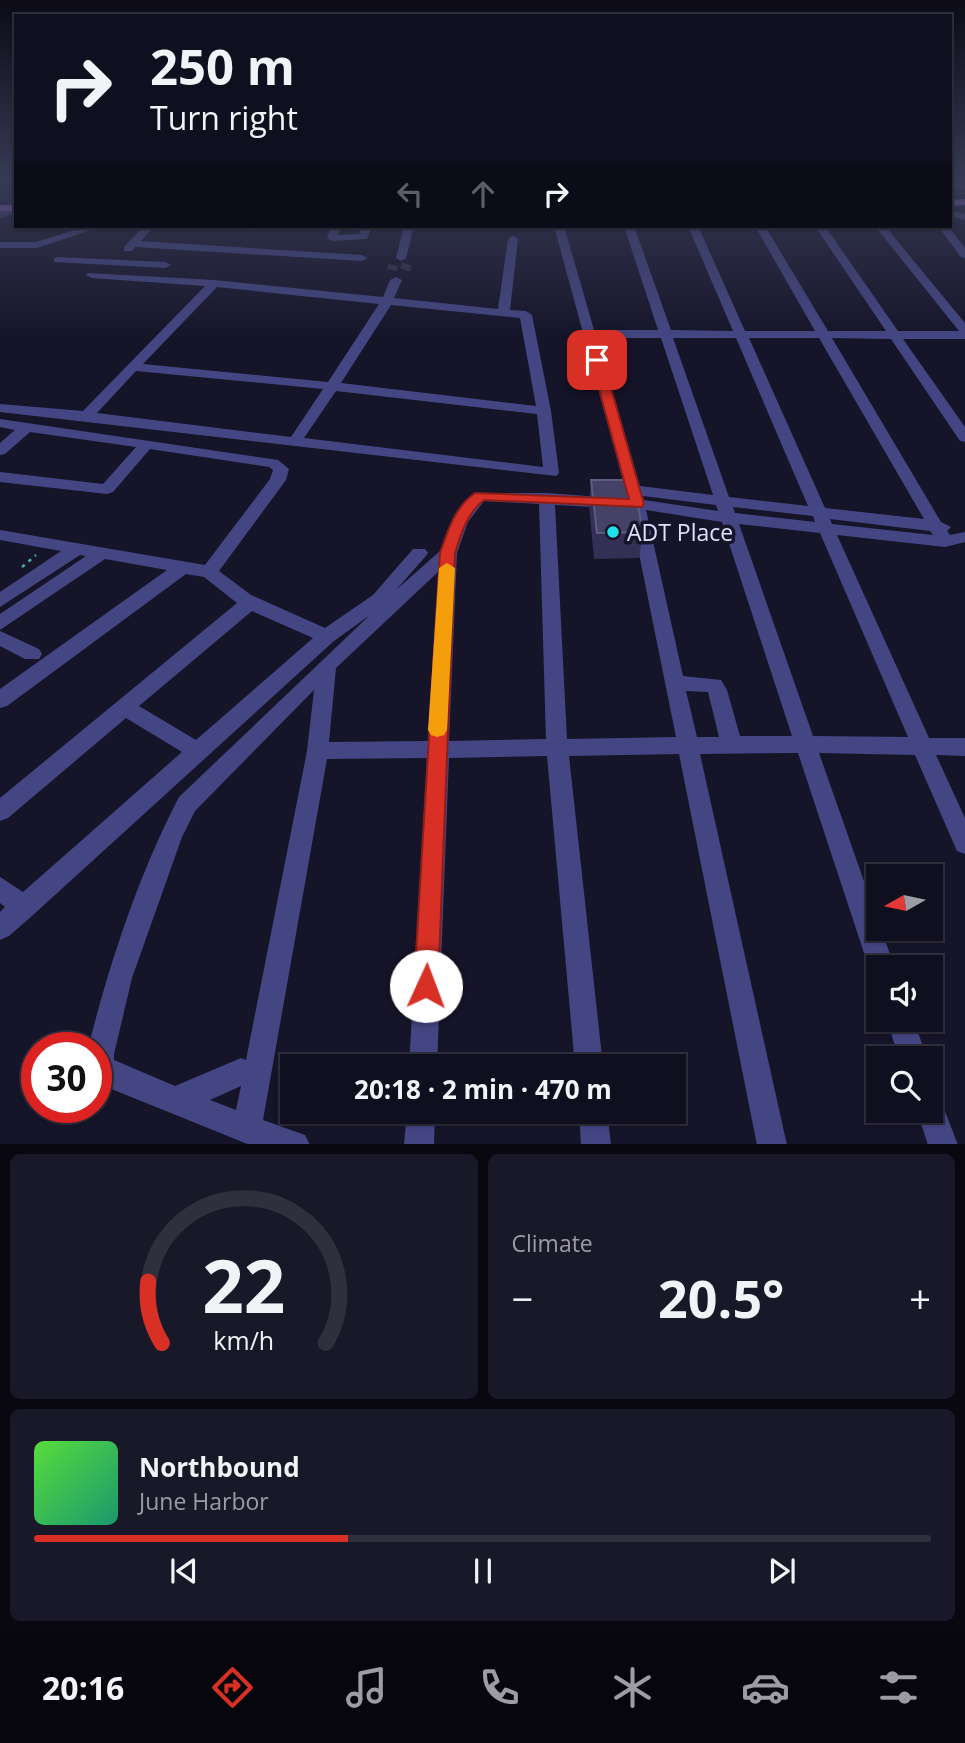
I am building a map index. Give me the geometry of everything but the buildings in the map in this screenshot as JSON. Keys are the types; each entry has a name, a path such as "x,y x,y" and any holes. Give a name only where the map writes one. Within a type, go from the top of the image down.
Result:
{"street":[{"path":"0,245 37,245 77,232"},
{"path":"114,262 143,232"},
{"path":"334,232 332,238 355,239 363,237 365,232"},
{"path":"294,443 387,301 407,232"},
{"path":"561,232 635,497 772,1144"},
{"path":"631,232 731,518 878,955"},
{"path":"696,232 965,844"},
{"path":"764,232 945,542"},
{"path":"824,232 965,438"},
{"path":"885,232 965,333"},
{"path":"948,232 965,255"},
{"path":"951,237 965,239"},
{"path":"505,311 513,239"},
{"path":"133,244 362,258"},
{"path":"58,260 165,265"},
{"path":"0,408 86,416 551,473 544,411 527,315 214,283 92,275"},
{"path":"86,416 214,283"},
{"path":"590,334 965,333"},
{"path":"134,367 332,386 544,411"},
{"path":"0,423 24,431 143,449 273,464 281,469 278,480 209,572"},
{"path":"0,450 24,431"},
{"path":"0,477 107,489 113,486 143,449"},
{"path":"423,1054 447,553 455,530 469,504 480,496 723,499 935,525 965,535"},
{"path":"635,497 731,518 945,542 965,535"},
{"path":"547,498 557,746 588,1054"},
{"path":"0,535 209,572 220,585 327,636"},
{"path":"0,601 78,548"},
{"path":"0,624 102,553"},
{"path":"0,929 327,636 379,599 419,553"},
{"path":"295,1144 247,1129 114,1076 100,1067 100,1054 119,978 170,836 187,804 327,665 447,553"},
{"path":"0,700 183,567"},
{"path":"0,811 252,601"},
{"path":"0,638 32,654"},
{"path":"247,1129 318,751 327,665"},
{"path":"674,683 714,685 718,690 732,744"},
{"path":"124,707 197,751"},
{"path":"318,751 732,744 965,747"},
{"path":"0,888 24,907"},
{"path":"175,1100 241,1072"},
{"path":"935,1123 943,1144"},
{"path":"419,1144 420,1124"},
{"path":"594,1124 596,1144"}],"path":[{"path":"20,569 49,543"}],"tunnel":[{"path":"405,270 407,264"},
{"path":"392,270 393,265"}],"slow traffic":[{"path":"437,730 447,568"}],"place":[{"name":"ADT Place","path":"613,532"}],"route":[{"path":"426,986 447,553 455,530 469,504 480,496 637,504 597,360"}]}
